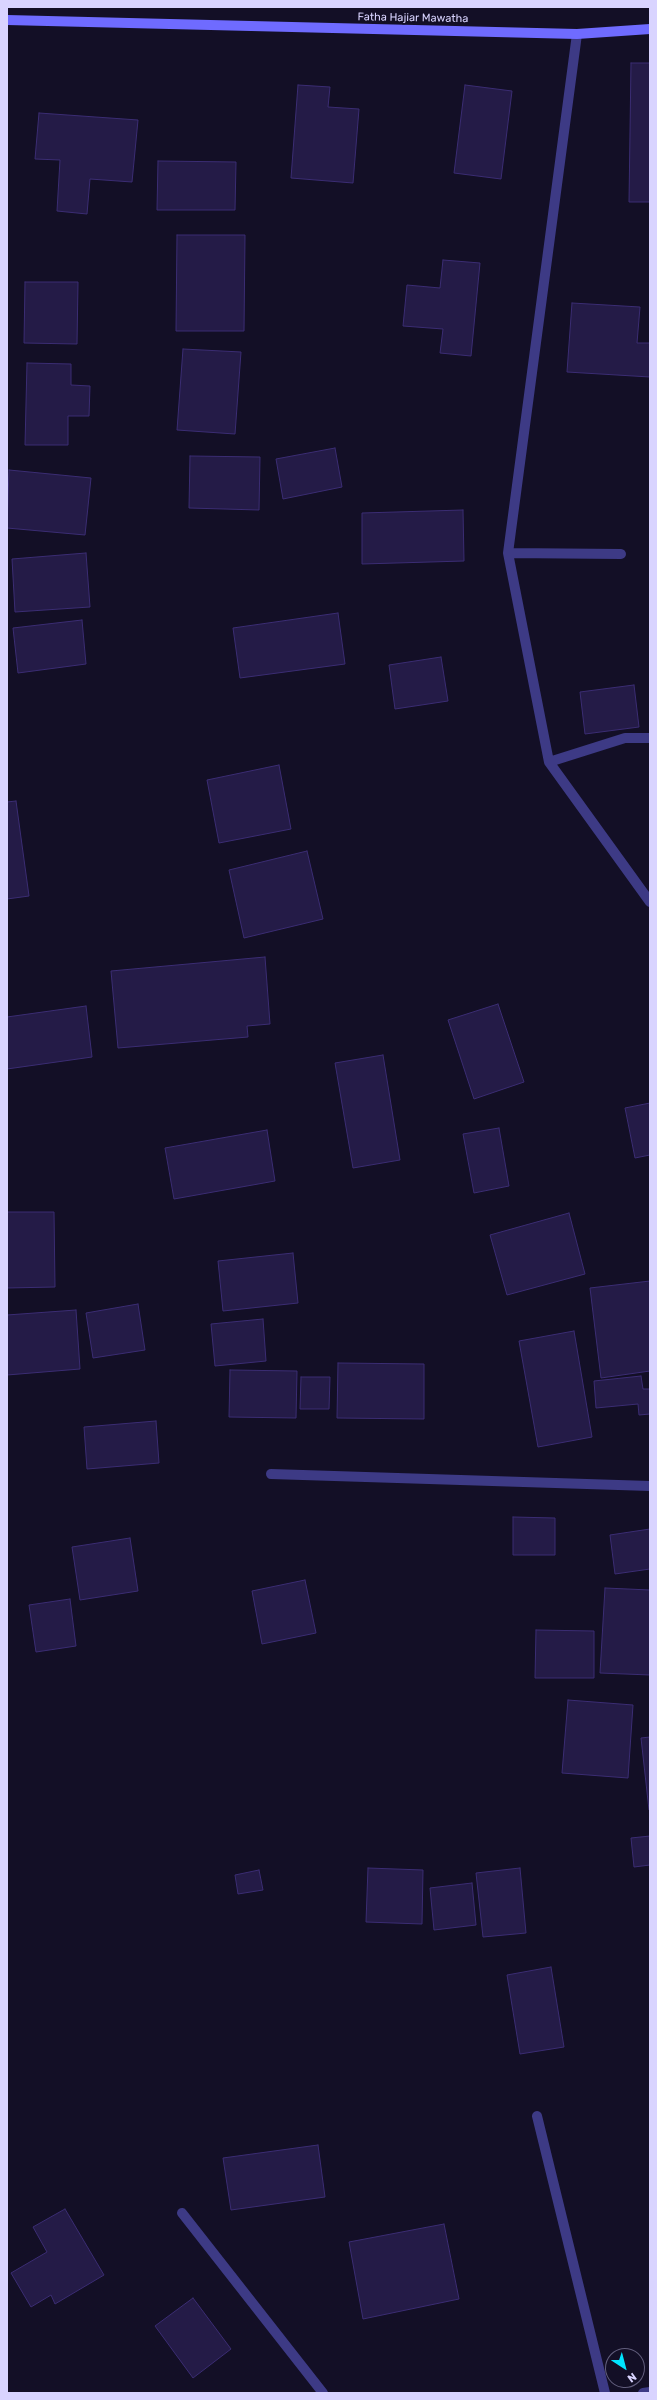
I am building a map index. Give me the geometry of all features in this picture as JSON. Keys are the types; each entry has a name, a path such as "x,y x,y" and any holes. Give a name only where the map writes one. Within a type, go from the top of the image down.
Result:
{"street":[{"name":"Fatha Hajiar Mawatha","path":"7,20 576,34 650,29"},
{"path":"576,34 508,553 549,762 650,902"},
{"path":"508,553 621,554"},
{"path":"549,762 625,738 650,738"},
{"path":"271,1474 650,1486"},
{"path":"537,2116 605,2393"},
{"path":"182,2213 323,2393"},
{"path":"643,2393 650,2392"}],"building":[{"path":"631,63 650,63 650,202 629,202"},
{"path":"298,85 330,87 328,107 359,109 353,183 291,178"},
{"path":"465,85 512,91 501,179 454,173"},
{"path":"39,113 138,120 132,182 90,179 87,214 57,211 60,160 35,159"},
{"path":"158,161 236,162 235,210 157,210"},
{"path":"177,235 245,235 244,331 176,331"},
{"path":"443,260 480,263 471,356 440,353 443,329 403,326 407,285 440,288"},
{"path":"25,282 78,282 77,344 24,343"},
{"path":"572,303 640,307 637,343 650,343 650,377 567,372"},
{"path":"183,349 241,352 235,434 177,430"},
{"path":"27,363 71,364 71,385 90,386 89,416 68,416 68,445 25,445"},
{"path":"335,448 342,487 283,499 276,459"},
{"path":"190,456 260,457 259,510 189,508"},
{"path":"9,470 91,478 85,535 7,528"},
{"path":"463,510 464,561 362,564 362,513"},
{"path":"86,553 90,607 15,612 12,559"},
{"path":"338,613 345,664 240,678 233,628"},
{"path":"82,620 86,664 18,673 13,628"},
{"path":"441,657 448,701 395,709 389,665"},
{"path":"634,685 639,727 585,734 580,692"},
{"path":"279,765 291,829 219,843 207,780"},
{"path":"16,801 29,896 7,899 7,802"},
{"path":"307,851 323,919 244,938 229,870"},
{"path":"265,957 270,1024 247,1026 248,1037 118,1048 111,971"},
{"path":"498,1004 524,1082 474,1099 448,1020"},
{"path":"86,1006 92,1057 7,1069 7,1017"},
{"path":"383,1055 400,1160 353,1168 335,1063"},
{"path":"650,1103 650,1155 635,1158 625,1108"},
{"path":"499,1128 509,1186 474,1193 463,1134"},
{"path":"267,1130 275,1181 174,1199 165,1148"},
{"path":"7,1212 54,1212 55,1287 7,1288"},
{"path":"569,1213 585,1274 507,1295 490,1235"},
{"path":"293,1253 298,1303 223,1311 218,1261"},
{"path":"650,1281 650,1371 601,1378 590,1288"},
{"path":"138,1304 145,1350 93,1358 86,1313"},
{"path":"76,1310 80,1369 7,1375 7,1315"},
{"path":"263,1319 266,1361 215,1366 211,1324"},
{"path":"574,1331 592,1437 538,1447 519,1341"},
{"path":"338,1363 424,1364 424,1419 337,1418"},
{"path":"230,1370 297,1371 296,1418 229,1417"},
{"path":"641,1376 643,1389 650,1389 650,1414 639,1415 638,1404 596,1408 594,1381"},
{"path":"301,1377 330,1377 329,1409 300,1409"},
{"path":"156,1421 159,1463 87,1469 84,1427"},
{"path":"513,1517 555,1518 555,1555 513,1555"},
{"path":"650,1529 650,1569 615,1574 610,1535"},
{"path":"130,1538 138,1591 80,1600 72,1547"},
{"path":"305,1580 316,1633 262,1644 252,1591"},
{"path":"605,1588 650,1590 650,1675 600,1673"},
{"path":"70,1599 76,1646 36,1652 29,1605"},
{"path":"536,1630 594,1631 594,1678 535,1678"},
{"path":"568,1700 633,1705 628,1778 562,1773"},
{"path":"650,1737 650,1810 649,1810 641,1738"},
{"path":"650,1836 650,1865 634,1867 631,1838"},
{"path":"368,1868 423,1870 422,1924 366,1922"},
{"path":"520,1868 526,1933 483,1937 476,1873"},
{"path":"259,1870 263,1890 238,1894 235,1875"},
{"path":"472,1883 476,1925 434,1930 430,1888"},
{"path":"551,1967 564,2047 520,2054 507,1975"},
{"path":"318,2145 325,2197 231,2210 223,2158"},
{"path":"65,2209 104,2275 55,2304 51,2295 31,2307 11,2273 47,2252 33,2227"},
{"path":"444,2224 459,2299 363,2319 349,2242"},
{"path":"193,2298 231,2349 193,2378 155,2326"}]}
